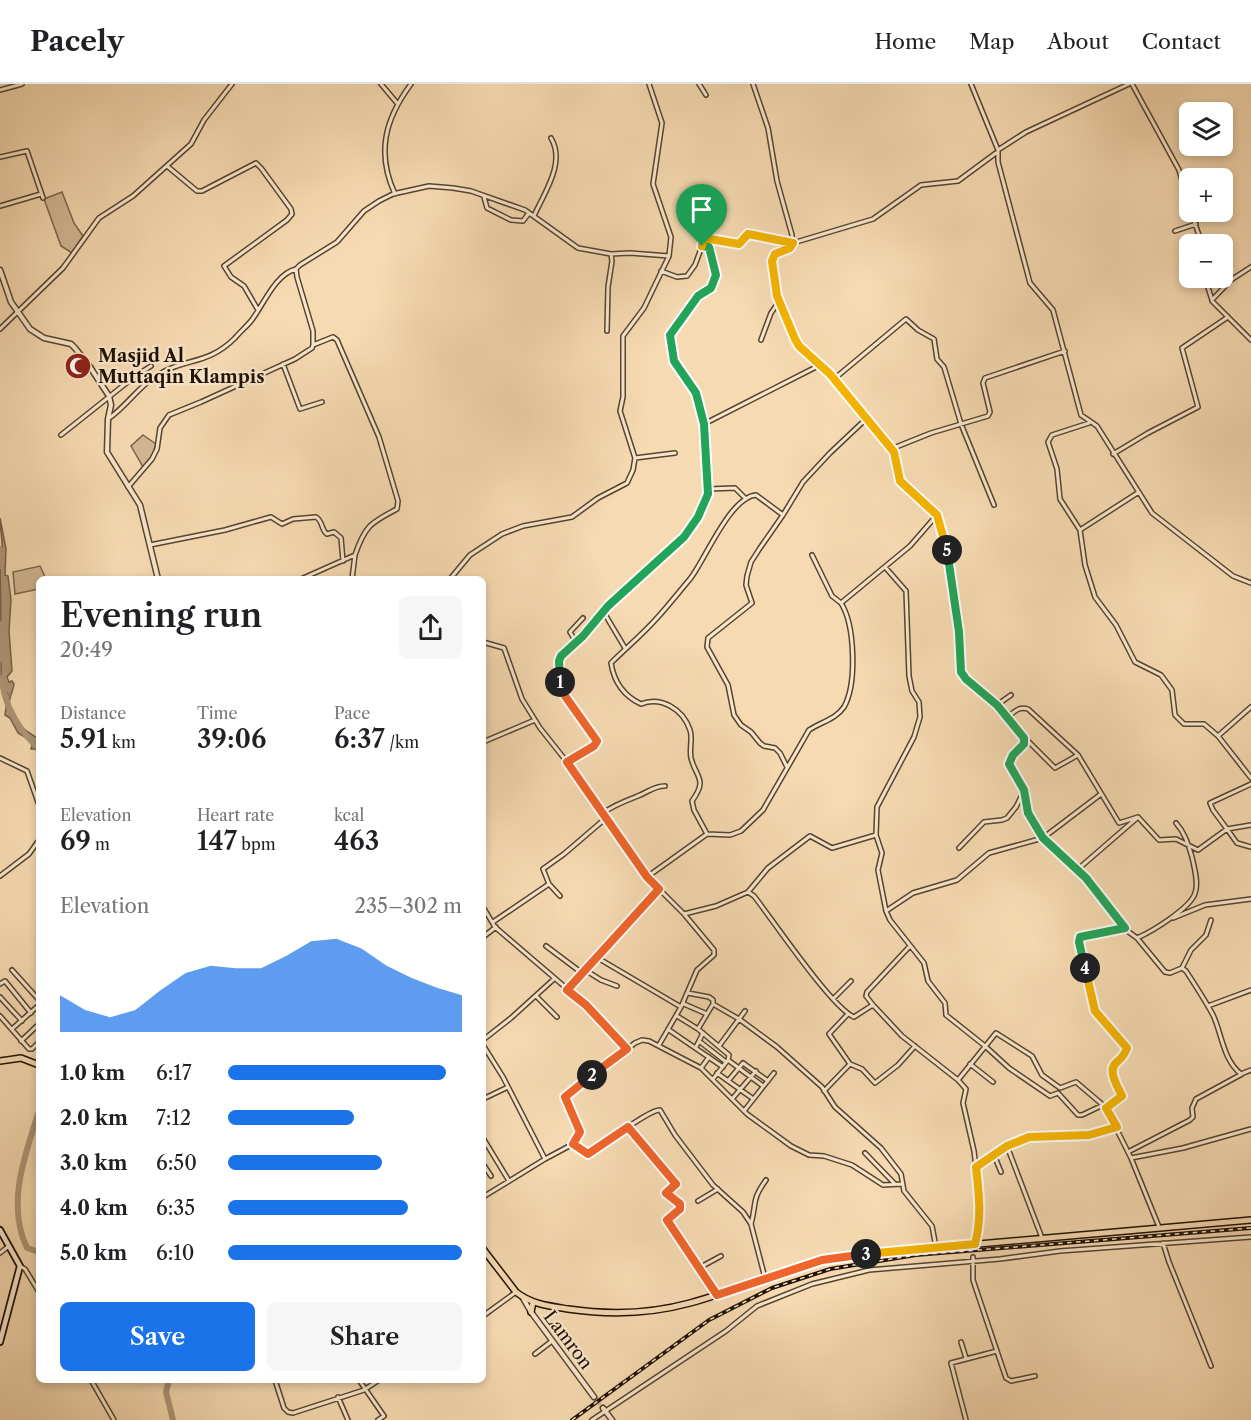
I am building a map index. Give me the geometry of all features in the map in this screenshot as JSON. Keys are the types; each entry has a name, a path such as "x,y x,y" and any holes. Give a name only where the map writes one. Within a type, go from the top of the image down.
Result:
{"main road":[{"path":"0,1061 21,1058 36,1064"},
{"path":"486,1253 522,1297 533,1302 609,1313 660,1309 717,1295 822,1260 936,1247 975,1246 1251,1220"},
{"path":"0,1230 19,1264 0,1342"},
{"path":"531,1312 533,1302"}],"street":[{"path":"0,90 22,84"},
{"path":"0,329 63,268 99,218 133,196 191,144 198,129 232,84"},
{"path":"381,84 397,103"},
{"path":"394,194 389,182 386,141 390,118 397,103 411,84"},
{"path":"452,576 465,560 502,534 523,526 572,517 598,498 624,485 633,471 635,458 620,411 624,397 623,341 627,330 644,308 671,248 670,237 653,184 662,123 649,84"},
{"path":"699,84 706,95"},
{"path":"753,84 768,128 777,181 791,228 793,243 790,248 775,254 772,261 778,303 799,346 834,379 896,454 899,477 903,486 937,515 946,540 959,632 961,672 997,705 1022,735 1055,768 1078,755"},
{"path":"971,84 997,151 1030,283 1053,310 1081,415 1097,426 1152,513 1233,576 1251,583"},
{"path":"661,271 677,278 687,276 695,266 704,238 739,244 748,234 793,243 873,219 921,186 958,180 1026,132 1130,84 1179,170"},
{"path":"534,216 552,179 557,148 551,138"},
{"path":"0,157 27,151 42,196 0,206"},
{"path":"167,166 197,191 202,191 256,163 291,209 292,214 287,220 224,266 231,277 244,286 258,310"},
{"path":"108,419 126,406 155,376 217,353 234,339 258,310 273,287 290,271 337,242 368,208 394,194 429,186 453,188 484,196 529,213 578,248 611,254 669,256"},
{"path":"484,196 487,208 511,220 523,221 529,213"},
{"path":"1175,231 1196,224 1199,234"},
{"path":"567,762 597,742 565,696 560,684 559,658 603,611 684,537 703,507 708,489 704,424 696,393 674,361 670,335 698,296 711,288 716,275 709,247 702,246"},
{"path":"607,331 611,254"},
{"path":"1212,300 1231,280 1251,267"},
{"path":"296,269 313,331 313,345"},
{"path":"0,270 5,288 18,313 33,332 75,348 109,396 111,405 108,419 107,452 140,505 157,576"},
{"path":"1208,288 1212,300 1251,340"},
{"path":"761,340 771,313 778,303"},
{"path":"1113,454 1198,407 1182,348 1228,317"},
{"path":"834,379 906,319 918,330 934,339 937,359 944,367 961,424 994,505"},
{"path":"128,487 153,459 160,428 169,415 283,364 330,337 335,338 379,437 398,501 396,510 372,523 362,535 355,555 352,576"},
{"path":"891,449 990,415 983,383 985,378 1065,351"},
{"path":"283,364 300,409 322,402"},
{"path":"704,424 820,365"},
{"path":"61,435 151,366"},
{"path":"787,767 780,753 760,743 734,715 728,685 707,647 708,638 752,603 746,585 751,562 812,470 866,419"},
{"path":"1091,423 1052,435 1048,442 1057,469 1060,499 1080,530 1085,565 1095,597 1116,625 1136,662 1161,675 1172,690 1174,715 1184,724 1204,724 1218,736 1251,778"},
{"path":"635,458 675,453"},
{"path":"708,489 735,488 746,499"},
{"path":"1080,530 1138,492"},
{"path":"707,834 694,810 693,801 699,792 700,776 691,759 690,730 677,710 661,701 641,704 630,699 623,692 612,671 611,663 656,620 700,566 718,528 746,499 756,495 783,515"},
{"path":"841,603 910,546 937,515"},
{"path":"150,544 225,530 272,517 282,524 293,519 316,517 325,533 336,533 341,538 343,561"},
{"path":"308,576 355,555"},
{"path":"647,877 707,834 730,836 741,831 763,810 809,730 833,718 843,708 853,683 850,634 845,610 841,603 832,596 812,555"},
{"path":"885,567 906,591 909,676 912,691 919,702 920,717 914,737 877,807 876,835 882,854 878,870 890,920 924,963 928,981 945,1003 946,1016 1009,1068 1050,1096 1059,1094 1078,1115 1105,1107 1122,1096 1112,1072 1114,1064 1124,1057 1127,1048 1095,1011 1079,939 1083,935 1125,928"},
{"path":"603,611 625,648"},
{"path":"576,642 570,632 583,618"},
{"path":"486,643 505,650 522,699 535,720 647,877 684,914 715,953 697,970 677,1016 659,1045"},
{"path":"997,705 1011,694"},
{"path":"1008,717 1017,709 1023,707 1028,709 1078,755 1119,823 1138,817"},
{"path":"1218,736 1251,707"},
{"path":"486,741 535,720"},
{"path":"1022,735 1024,744 1009,761 1024,790 1030,818 1043,838 1077,870 1125,928 1137,938 1167,973 1182,968 1191,950 1206,935 1211,920"},
{"path":"0,758 27,771 36,796"},
{"path":"1251,784 1210,803 1237,843 1251,847"},
{"path":"603,813 613,805 654,787 665,786"},
{"path":"959,848 984,822 1007,818 1016,807 1024,790"},
{"path":"886,911 912,893 957,880 989,853 1043,838 1101,794"},
{"path":"1138,817 1159,840 1176,839 1198,850 1227,829 1251,825"},
{"path":"1077,870 1138,817"},
{"path":"560,896 549,884 544,871 545,866 564,854 606,818"},
{"path":"1137,938 1169,920 1194,898 1196,891 1194,866 1185,834 1176,823"},
{"path":"684,914 716,906 748,892 768,868 810,836 832,848 876,835"},
{"path":"0,876 29,854 36,844"},
{"path":"493,922 549,884"},
{"path":"567,990 659,889"},
{"path":"748,892 754,896 848,1014 856,1016 873,1005"},
{"path":"1169,920 1205,905 1251,898"},
{"path":"486,912 496,927 586,1005 627,1049"},
{"path":"486,935 496,927"},
{"path":"546,946 583,972 617,986"},
{"path":"910,946 867,992 866,996 902,1035 958,1080 967,1091 963,1103 968,1117 981,1209 975,1246"},
{"path":"596,957 682,1005 707,1014"},
{"path":"1182,968 1208,1006 1225,1049 1238,1072 1244,1073"},
{"path":"12,970 36,999"},
{"path":"486,1038 554,979"},
{"path":"0,984 5,981 31,1013"},
{"path":"834,999 851,981"},
{"path":"1208,1006 1251,990"},
{"path":"688,993 711,998 713,1004 739,1019 772,1043 822,1086 835,1107 887,1154 901,1174 904,1191 932,1226 936,1247"},
{"path":"536,996 557,1017"},
{"path":"0,997 22,1021"},
{"path":"698,1029 713,1004"},
{"path":"12,1029 36,1007"},
{"path":"719,1046 745,1011"},
{"path":"848,1014 829,1034 850,1064 862,1069 875,1083 898,1065 915,1046"},
{"path":"0,1016 2,1022 12,1029 29,1049 36,1044"},
{"path":"677,1016 698,1029 729,1055 728,1061 713,1079"},
{"path":"21,1041 36,1027"},
{"path":"669,1030 723,1067"},
{"path":"696,1047 703,1033"},
{"path":"958,1080 996,1033 1032,1056 1042,1075 1060,1088 1076,1082 1105,1107 1117,1127 1159,1227"},
{"path":"486,1195 573,1144 580,1132 565,1097 642,1040 659,1045 701,1068 744,1111 774,1134 806,1154 824,1156 852,1165 884,1186 894,1183 902,1184"},
{"path":"699,1041 763,1086"},
{"path":"486,1050 546,1159"},
{"path":"701,1068 709,1056"},
{"path":"728,1082 744,1063 768,1081"},
{"path":"824,1091 850,1064"},
{"path":"970,1064 993,1082"},
{"path":"1128,1152 1190,1120 1193,1117 1192,1108 1196,1100 1251,1070"},
{"path":"732,1099 756,1071"},
{"path":"717,1073 753,1098"},
{"path":"744,1111 774,1073"},
{"path":"486,1098 508,1087"},
{"path":"573,1144 588,1154 656,1109 660,1110 675,1135 718,1189 743,1212 751,1224"},
{"path":"628,1127 676,1184 666,1193 680,1204 680,1209 667,1220 717,1295"},
{"path":"976,1167 1007,1146 1033,1136 1089,1135 1117,1127"},
{"path":"1131,1158 1183,1148 1251,1129"},
{"path":"486,1143 508,1181"},
{"path":"1007,1146 1042,1238"},
{"path":"865,1153 894,1183"},
{"path":"994,1155 1001,1172"},
{"path":"486,1168 491,1176"},
{"path":"765,1279 751,1224 753,1201 766,1180"},
{"path":"698,1201 718,1189"},
{"path":"592,1420 726,1331 748,1313 768,1301 812,1284 869,1269 973,1259 1000,1259 1060,1251 1251,1237"},
{"path":"1163,1243 1211,1366"},
{"path":"0,1253 9,1246"},
{"path":"699,1268 721,1256"},
{"path":"973,1259 973,1280 1007,1379 1011,1381 1035,1376"},
{"path":"19,1264 25,1269 36,1287"},
{"path":"486,1314 516,1292"},
{"name":"Lamron","path":"522,1297 594,1397"},
{"path":"0,1317 8,1315"},
{"path":"535,1354 552,1341"},
{"path":"961,1342 966,1358"},
{"path":"966,1420 951,1366 955,1361 997,1351"},
{"path":"93,1383 114,1420"},
{"path":"276,1383 284,1408 293,1413 364,1390 374,1383"},
{"path":"360,1383 384,1416 378,1420"},
{"path":"338,1397 348,1420"},
{"path":"604,1410 612,1420"}],"shaded area":[{"path":"62,192 74,223 83,236 72,253 61,246 44,199"},
{"path":"143,435 156,444 151,459 143,467 131,446"},
{"path":"0,518 6,549 5,575 8,576 11,600 9,631 12,671 7,677 9,682 12,681 14,684 9,708 16,722 36,737 36,750 31,749 33,742 18,733 10,718 5,715 8,694 1,684 1,656 4,649 1,628 0,561 2,546"},
{"path":"40,566 45,576 36,576 36,590 15,594 13,572"}],"waterway":[{"path":"0,549 1,566"},
{"path":"2,624 2,659"},
{"path":"2,678 3,688 14,717 36,745"},
{"path":"36,1120 24,1162 18,1197 21,1231 27,1248 36,1251"},
{"path":"168,1383 166,1392 173,1420"}],"tunnel":[{"path":"594,1397 603,1408"}],"railway":[{"path":"572,1420 709,1320 772,1288 830,1269 916,1255 1251,1228"}],"place":[{"name":"Masjid Al Muttaqin Klampis","path":"78,366"}],"route":[{"path":"748,234 793,243 790,248 777,252 772,261 778,303 790,331 799,346 830,374 894,452 903,486 935,511 946,540 959,632 961,672 997,705 1024,738 1024,744 1013,755 1009,764 1024,790 1030,818 1043,838 1086,878 1125,928 1083,935 1079,940 1095,1011 1127,1048 1124,1057 1114,1064 1112,1072 1122,1096 1106,1108 1117,1127 1089,1135 1029,1137 1007,1146 976,1167 981,1209 975,1244 822,1260 717,1295 667,1220 680,1209 680,1204 668,1197 666,1193 676,1184 672,1177 628,1127 588,1154 584,1153 573,1144 580,1132 565,1097 627,1049 586,1005 567,990 659,889 647,877 567,762 594,746 597,741 564,693 560,684 559,658 583,636 608,606 684,537 698,517 707,496 704,424 696,393 674,361 670,335 698,296 711,288 716,275 709,247 702,246 704,238 739,244 748,234"}]}
